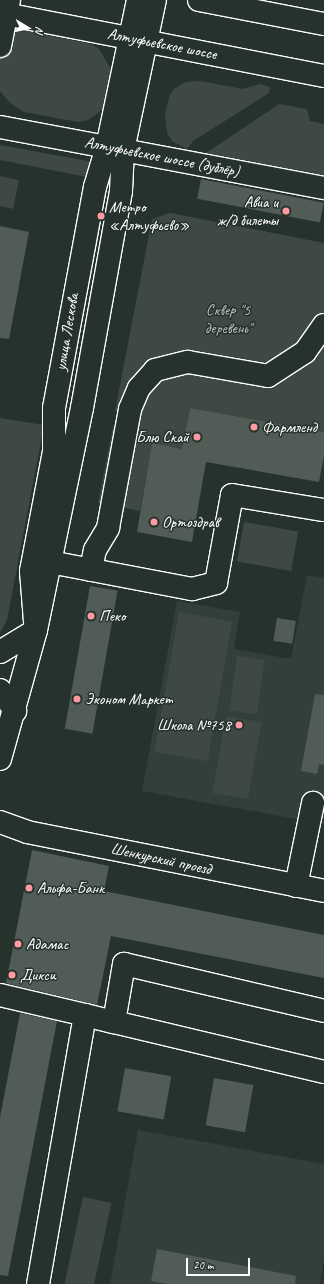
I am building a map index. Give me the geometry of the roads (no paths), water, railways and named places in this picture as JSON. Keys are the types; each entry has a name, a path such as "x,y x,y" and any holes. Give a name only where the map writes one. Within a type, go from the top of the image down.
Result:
{"main road":[{"path":"138,0 138,40"},
{"path":"138,40 155,0"},
{"path":"199,0 324,24"},
{"path":"0,46 5,9"},
{"name":"Алтуфьевское шоссе","path":"5,9 138,40 324,76"},
{"name":"улица Лескова","path":"36,630 31,571 54,452 54,408 94,187 115,148 138,40"},
{"name":"Алтуфьевское шоссе (дублёр)","path":"0,127 324,188"},
{"name":"улица Лескова","path":"0,759 15,711 36,630 82,408 121,191 115,148"},
{"path":"91,570 95,550 108,528 130,409 138,388 156,370 188,362 268,376 305,352 324,325"},
{"path":"50,562 192,589 216,583 232,495 324,510"},
{"path":"0,652 36,630"},
{"path":"0,690 15,711"},
{"path":"296,886 313,803"},
{"name":"Шенкурский проезд","path":"0,822 27,832 324,891"},
{"path":"114,1022 124,964 324,1011"},
{"path":"0,995 324,1072"},
{"path":"38,1284 86,1015"}],"place":[{"name":"Авиа и ж/д билеты","path":"286,211"},
{"name":"Метро «Алтуфьево»","path":"101,216"},
{"name":"Фармленд","path":"254,427"},
{"name":"Блю Скай","path":"197,437"},
{"name":"Ортоздрав","path":"154,522"},
{"name":"Пеко","path":"91,616"},
{"name":"Эконом Маркет","path":"77,699"},
{"name":"Школа №758","path":"239,725"},
{"name":"Альфа-Банк","path":"29,888"},
{"name":"Адамас","path":"18,944"},
{"name":"Дикси","path":"12,975"}],"park label":[{"name":"Сквер \"5 деревень\"","path":"228,319"}]}
